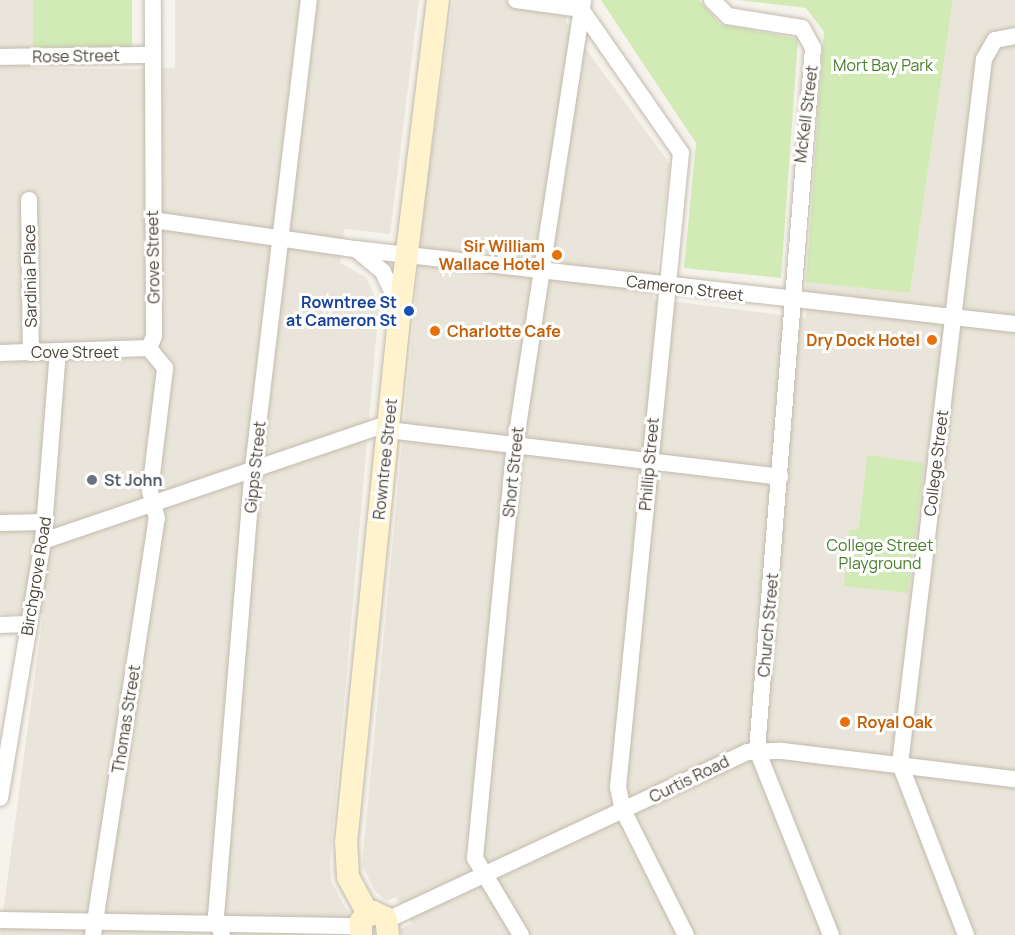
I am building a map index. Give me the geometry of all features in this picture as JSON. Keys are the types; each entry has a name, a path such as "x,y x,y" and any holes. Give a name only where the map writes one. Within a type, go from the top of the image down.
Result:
{"street":[{"name":"Grove Street","path":"149,348 154,336 153,0"},
{"name":"Gipps Street","path":"221,929 254,468 309,0"},
{"name":"Rowntree Street","path":"373,926 348,877 346,843 400,309 438,0"},
{"path":"516,0 582,4"},
{"name":"McKell Street","path":"712,0 728,16 802,28 813,48 799,174 795,300"},
{"name":"Short Street","path":"521,935 475,858 515,446 582,4"},
{"name":"Phillip Street","path":"582,4 681,153 648,461 618,788 623,810 686,935"},
{"name":"College Street","path":"966,935 900,764 984,59 995,39 1015,36"},
{"name":"Rose Street","path":"0,57 152,55"},
{"name":"Sardinia Place","path":"29,200 31,352"},
{"name":"Cameron Street","path":"153,220 355,249 953,319 1015,324"},
{"path":"355,249 382,272 400,309"},
{"name":"Church Street","path":"795,300 757,750 831,935"},
{"path":"149,348 165,368 153,503"},
{"name":"Cove Street","path":"0,353 149,348"},
{"name":"Birchgrove Road","path":"0,798 43,541 58,352"},
{"path":"43,541 254,468 388,427 515,446 780,477"},
{"name":"Thomas Street","path":"94,928 157,519 153,503"},
{"path":"0,523 45,522"},
{"path":"0,625 28,624"},
{"name":"Curtis Road","path":"373,926 482,873 757,750 900,764 1015,779"},
{"path":"0,920 94,928 221,929 373,926"}],"shaded area":[{"path":"0,0 33,0 33,68 129,69 175,68 175,0 419,0 390,234 344,229 340,263 366,277 379,306 330,862 331,881 360,935 0,935 43,614 0,614"},
{"path":"453,0 569,0 566,22 670,164 653,299 806,318 806,282 910,293 953,0 1015,0 1015,935 402,935 399,930 412,923 396,897 386,901 375,891 362,865 426,191"}],"green space":[{"path":"33,0 132,0 132,47 33,47"},
{"path":"601,0 699,0 720,24 798,39 781,278 684,268 696,143"},
{"name":"Mort Bay Park","path":"738,0 953,0 910,293 806,282 824,32 806,8"},
{"name":"College Street Playground","path":"867,455 924,463 908,593 844,586 849,530 859,529"}],"place":[{"name":"Sir William Wallace Hotel","path":"557,255"},
{"name":"Rowntree St at Cameron St","path":"409,311"},
{"name":"Charlotte Cafe","path":"435,331"},
{"name":"Dry Dock Hotel","path":"932,340"},
{"name":"St John","path":"92,480"},
{"name":"Royal Oak","path":"845,722"}]}
